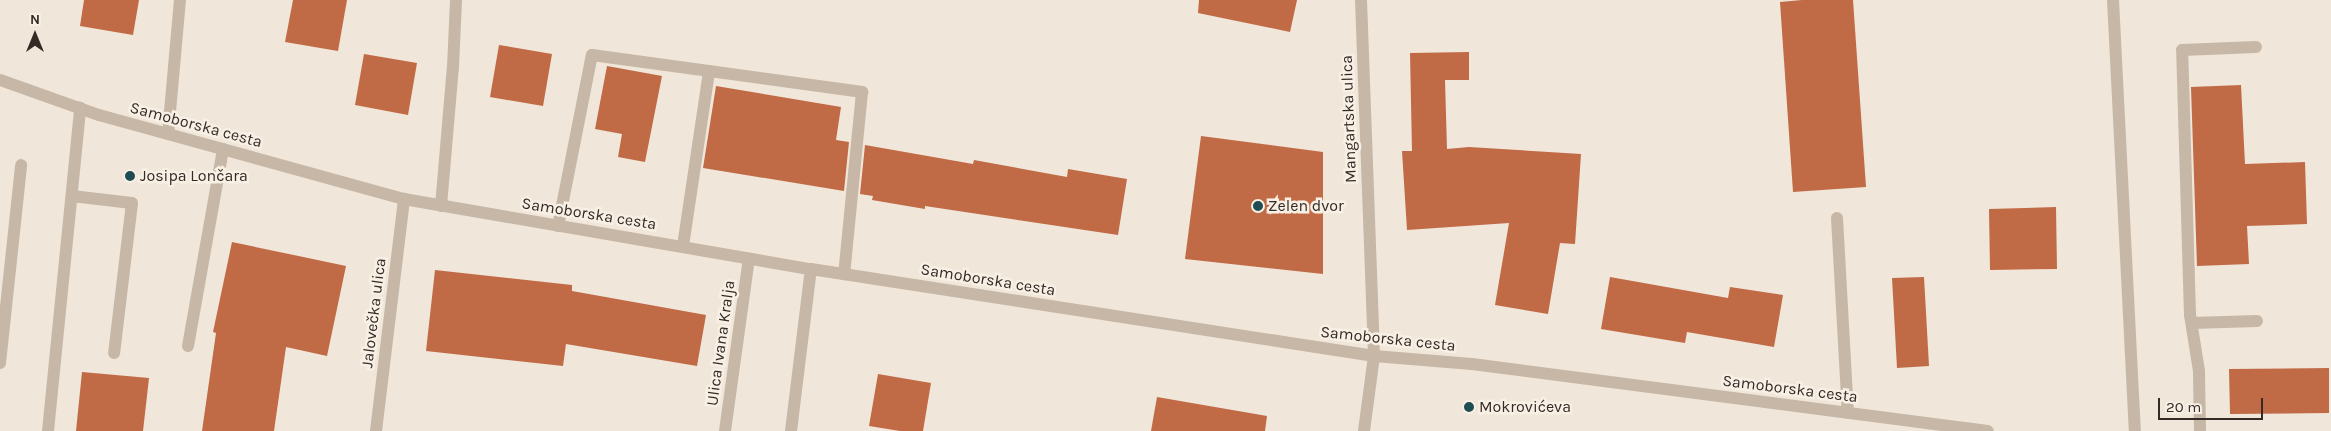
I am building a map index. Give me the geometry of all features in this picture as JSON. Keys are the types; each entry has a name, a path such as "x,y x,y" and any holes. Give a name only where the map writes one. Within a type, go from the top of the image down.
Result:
{"street":[{"path":"168,134 180,0"},
{"path":"441,206 453,68 456,0"},
{"name":"Mangartska ulica","path":"1361,0 1374,356 1364,431"},
{"path":"2113,0 2135,431"},
{"path":"2200,431 2199,371 2192,323 2182,50 2256,47"},
{"path":"558,226 592,55 862,92 844,274"},
{"path":"683,246 709,71"},
{"name":"Samoborska cesta","path":"0,80 80,108 168,134 404,199 441,206 811,269 1374,356 1472,364 1988,431"},
{"path":"48,431 80,108"},
{"path":"188,346 223,149"},
{"path":"0,363 21,165"},
{"path":"72,196 132,203 114,352"},
{"name":"Jalovečka ulica","path":"376,431 404,199"},
{"path":"1838,218 1848,412"},
{"name":"Ulica Ivana Kralja","path":"725,431 749,259"},
{"path":"790,431 811,269"},
{"path":"2192,323 2257,321"}],"building":[{"path":"84,0 139,0 133,35 80,26"},
{"path":"293,0 347,0 338,51 285,42"},
{"path":"1199,0 1297,0 1290,32 1198,13"},
{"path":"1853,0 1866,187 1793,192 1780,2"},
{"path":"499,45 552,54 543,106 490,97"},
{"path":"1469,52 1469,80 1445,80 1447,149 1469,147 1581,154 1575,244 1560,243 1548,314 1495,305 1509,223 1407,230 1402,151 1412,151 1410,53"},
{"path":"364,54 417,63 408,115 355,105"},
{"path":"607,66 662,76 645,162 618,157 622,134 595,129"},
{"path":"2241,85 2245,164 2305,162 2307,224 2247,226 2249,264 2197,266 2191,87"},
{"path":"716,86 841,107 836,140 849,142 844,191 703,168"},
{"name":"Zelen dvor","path":"1201,136 1323,152 1323,274 1185,259"},
{"path":"865,145 973,164 974,160 1067,177 1068,169 1127,179 1118,235 925,206 925,209 872,200 873,196 860,194"},
{"path":"2056,207 2057,269 1990,270 1989,209"},
{"path":"232,242 346,266 327,356 286,347 274,431 202,431 216,333 213,332"},
{"path":"435,270 572,285 572,291 706,315 697,366 566,344 563,366 426,351"},
{"path":"1610,277 1728,298 1730,287 1783,295 1774,347 1687,332 1685,343 1601,329"},
{"path":"1924,277 1929,366 1897,368 1892,278"},
{"path":"2329,368 2329,413 2230,414 2229,369"},
{"path":"82,372 149,378 143,431 76,431"},
{"path":"878,374 931,383 923,431 900,431 869,426"},
{"path":"1157,397 1267,416 1265,431 1151,431"}],"place":[{"name":"Josipa Lončara","path":"130,176"},
{"name":"Zelen dvor","path":"1258,206"},
{"name":"Mokrovićeva","path":"1469,407"}]}
